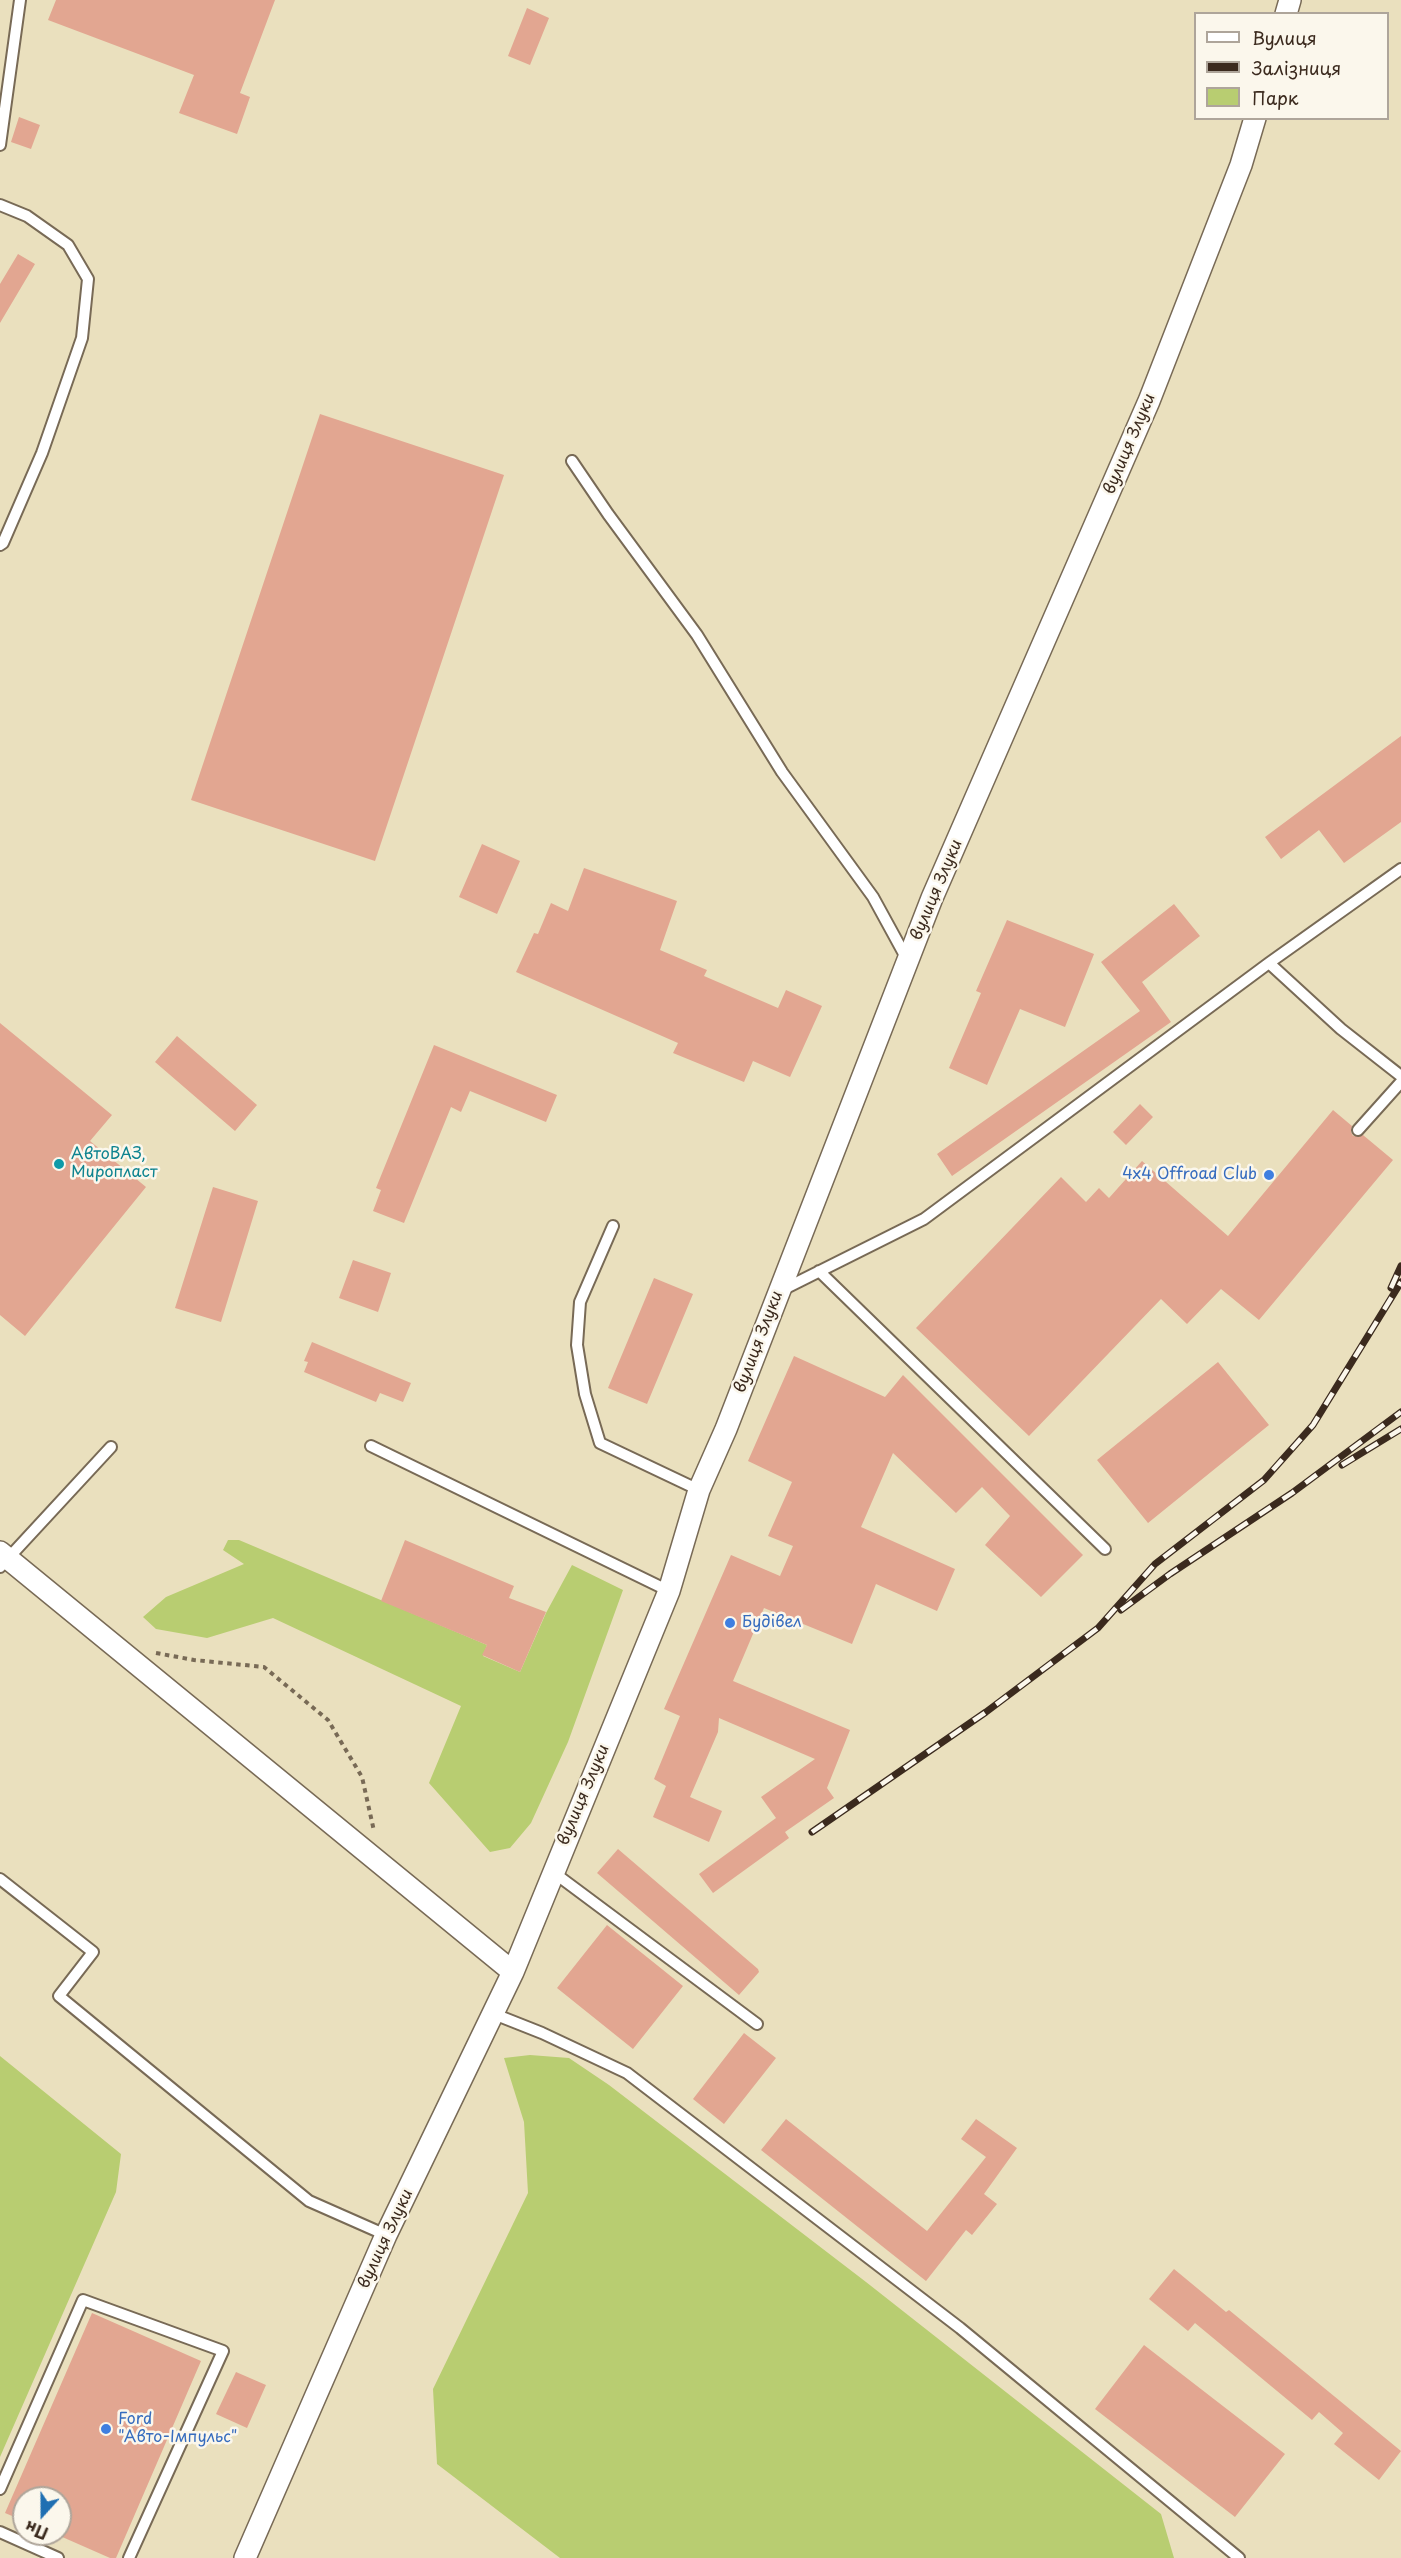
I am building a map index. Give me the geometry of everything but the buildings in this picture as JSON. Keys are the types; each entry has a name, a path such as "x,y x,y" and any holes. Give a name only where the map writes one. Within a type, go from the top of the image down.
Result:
{"street":[{"name":"вулиця Злуки","path":"245,2558 386,2235 513,1972 669,1591 699,1490 932,898 1149,401 1241,165 1254,120"},
{"path":"3,1559 513,1972"}],"lane":[{"path":"0,146 20,0"},
{"path":"0,205 27,216 68,245 88,279 82,338 42,453 3,543 0,545"},
{"path":"572,461 696,635 782,772 873,897 908,962"},
{"path":"779,1291 924,1219 1269,963 1401,869"},
{"path":"1269,963 1341,1029 1401,1076"},
{"path":"1358,1130 1401,1082"},
{"path":"613,1226 580,1302 577,1345 585,1394 600,1443 699,1490"},
{"path":"819,1271 1105,1549"},
{"path":"371,1446 669,1591"},
{"path":"3,1559 111,1447"},
{"path":"553,1872 757,2024"},
{"path":"0,1879 93,1952 58,1996 309,2201 386,2235"},
{"path":"494,2014 542,2033 627,2073 960,2328 1239,2558"},
{"path":"0,2489 83,2300 224,2351 129,2558"},
{"path":"0,2532 58,2558"}],"path":[{"path":"148,1652 194,1660 264,1667 328,1720 362,1777 374,1832"}],"green space":[{"path":"228,1540 239,1540 487,1645 483,1656 520,1672 546,1613 572,1565 623,1590 568,1742 531,1823 510,1848 490,1852 429,1783 461,1706 273,1618 207,1638 156,1629 143,1617 166,1597 244,1564 223,1550"},
{"path":"530,2055 569,2058 609,2085 866,2282 1161,2514 1174,2558 560,2558 437,2464 433,2389 528,2193 524,2122 504,2058"},
{"path":"0,2056 121,2154 116,2192 0,2457"}],"railway":[{"path":"1391,1288 1401,1266"},
{"path":"812,1832 986,1712 1098,1628 1155,1564 1264,1480 1313,1425 1401,1282"},
{"path":"1121,1610 1170,1574 1292,1493 1401,1412"},
{"path":"1342,1465 1401,1429"}],"place":[{"name":"АвтоВАЗ, Миропласт","path":"59,1164"},
{"name":"4x4 Offroad Club","path":"1269,1175"},
{"name":"Будівел","path":"730,1623"},
{"name":"Ford \"Авто-Імпульс\"","path":"106,2429"}]}
